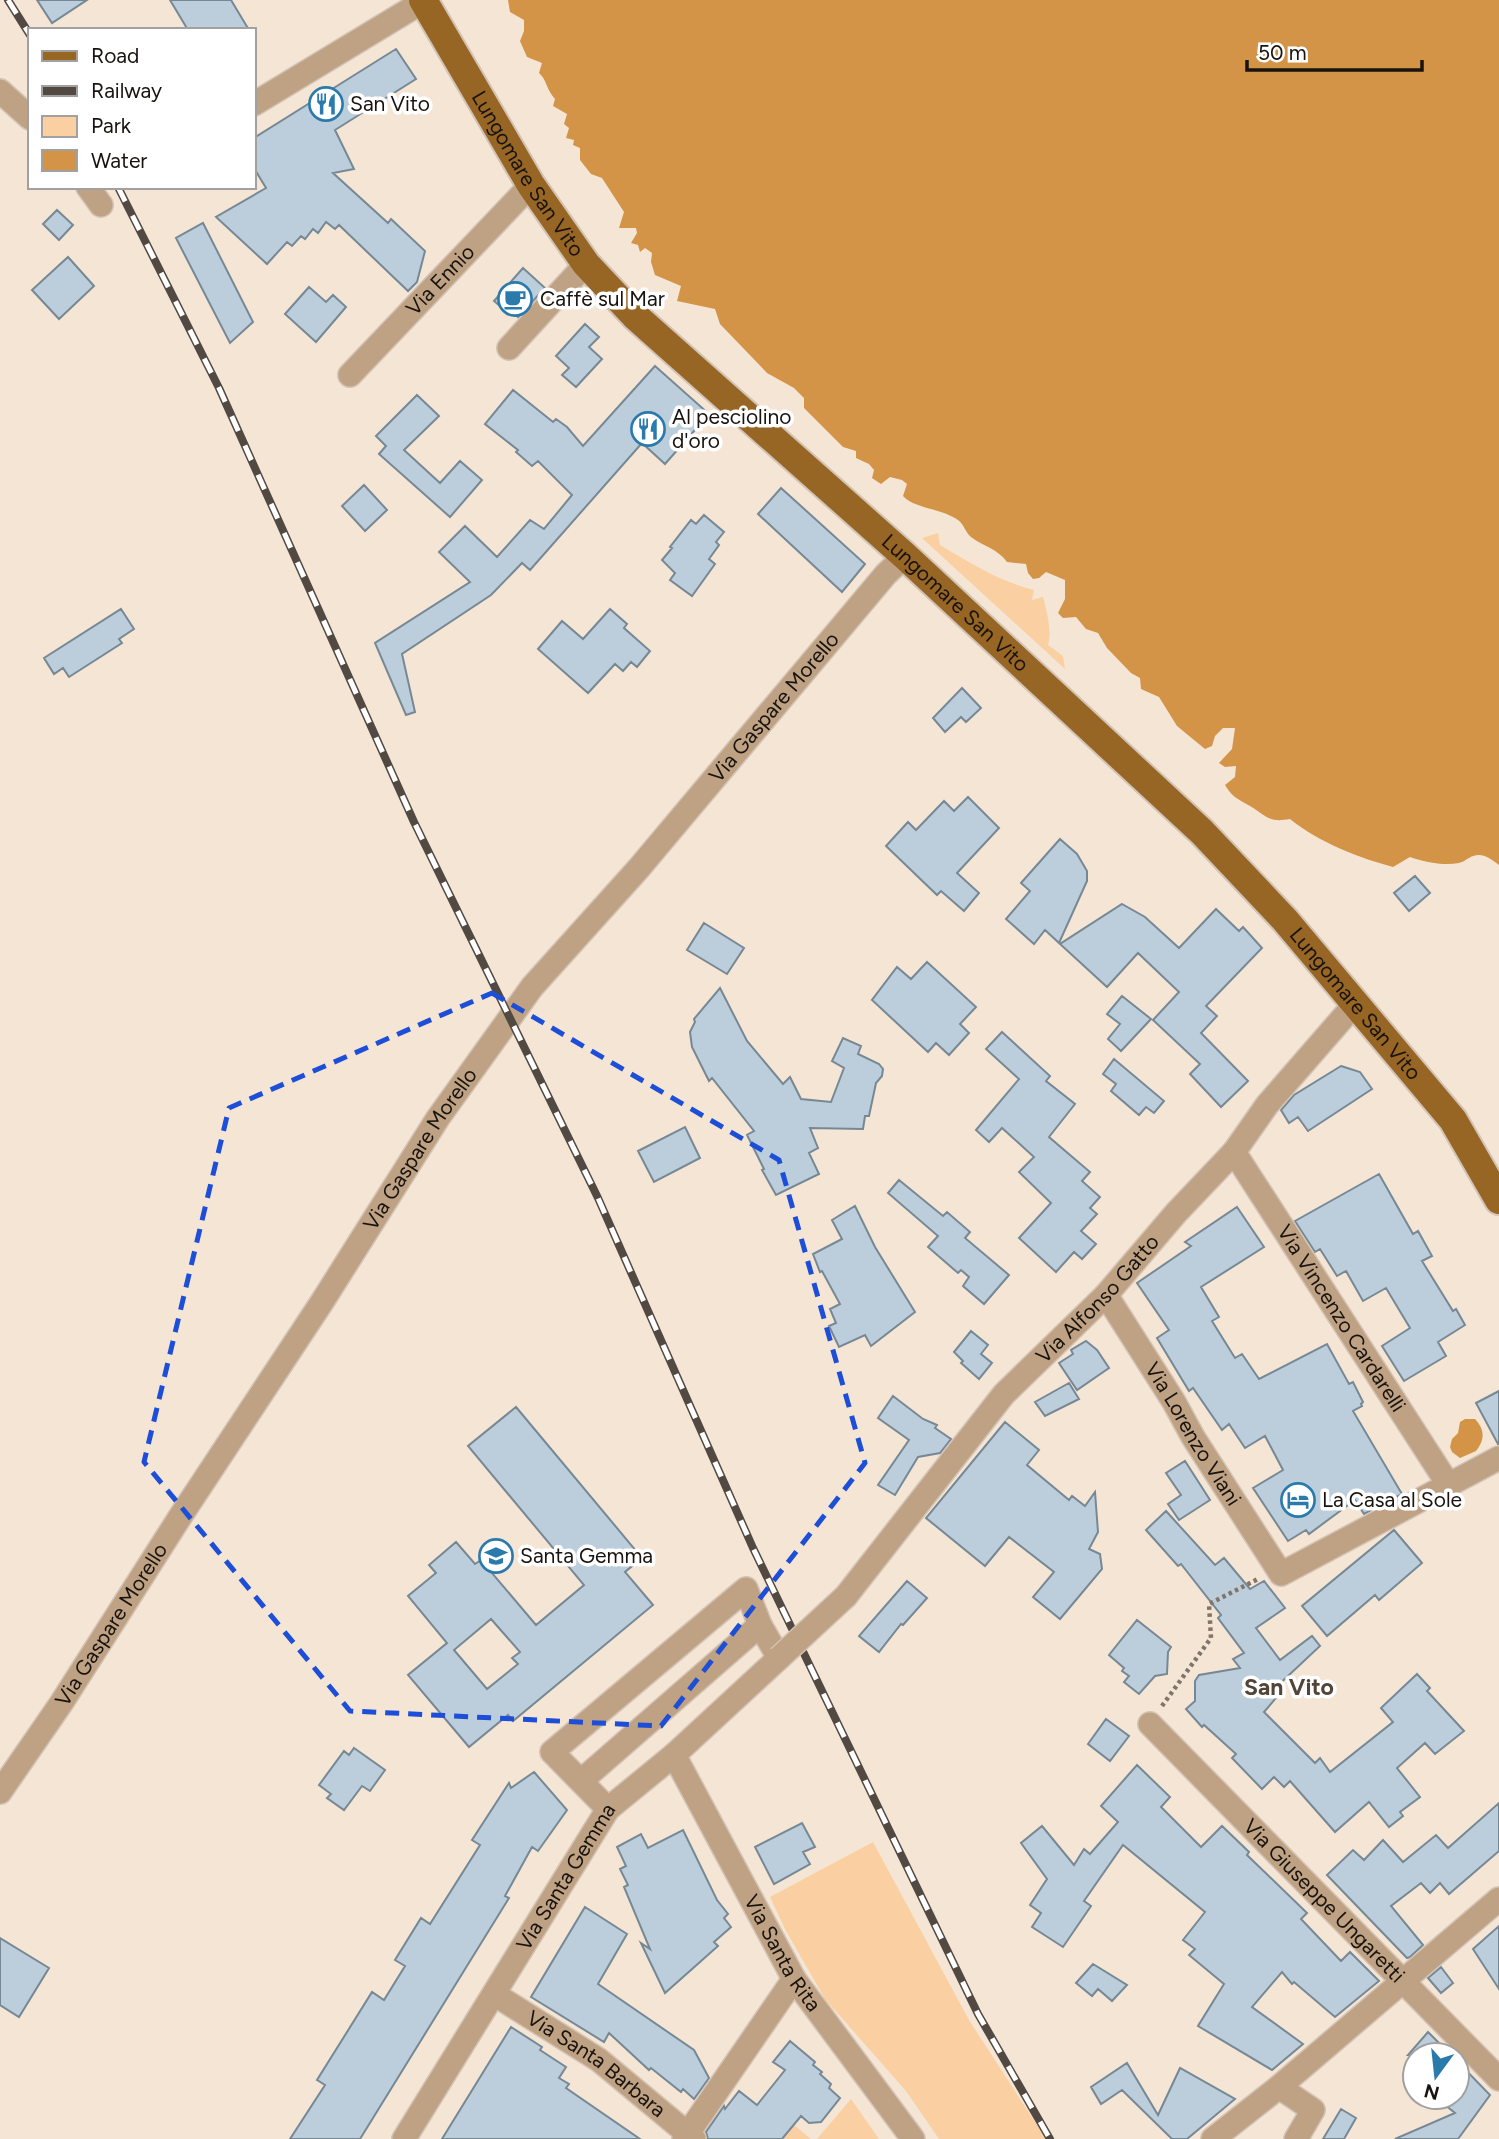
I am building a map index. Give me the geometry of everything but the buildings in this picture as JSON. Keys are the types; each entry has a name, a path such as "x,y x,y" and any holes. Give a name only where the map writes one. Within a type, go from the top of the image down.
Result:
{"main road":[{"name":"Lungomare San Vito","path":"424,1 531,185 586,264 635,316 905,556 1202,832 1285,920 1453,1120 1499,1200"}],"street":[{"path":"256,103 424,1"},
{"path":"0,91 28,116"},
{"name":"Via Ennio","path":"350,375 531,185"},
{"path":"509,348 586,264"},
{"name":"Via Gaspare Morello","path":"0,1792 62,1702 195,1493 322,1302 438,1118 532,987 639,868 886,574 905,556"},
{"name":"Via Alfonso Gatto","path":"779,1658 846,1596 1003,1394 1106,1295 1176,1213 1234,1152 1267,1105 1354,1005"},
{"name":"Via Vincenzo Cardarelli","path":"1234,1152 1448,1484"},
{"name":"Via Lorenzo Viani","path":"1106,1295 1193,1437 1280,1571"},
{"path":"1280,1571 1499,1458"},
{"path":"608,1809 552,1752 746,1588 760,1625 779,1658"},
{"path":"581,1781 760,1625"},
{"name":"Via Santa Gemma","path":"404,2139 608,1809 674,1755 779,1658"},
{"name":"Via Giuseppe Ungaretti","path":"1150,1724 1499,2079"},
{"name":"Via Santa Rita","path":"674,1755 794,1979 912,2139"},
{"path":"1213,2139 1279,2087 1499,1899"},
{"path":"689,2137 794,1979"},
{"name":"Via Santa Barbara","path":"494,1994 599,2060 689,2137"},
{"path":"1279,2087 1313,2110 1296,2139"}],"path":[{"path":"1150,1724 1211,1638 1209,1604 1280,1571"}],"highlighted area":[{"path":"492,993 779,1160 865,1463 661,1726 350,1711 144,1462 229,1108"}],"green space":[{"path":"938,533 940,545 997,577 1034,590 1032,600 1043,597 1049,628 1048,645 1063,656 1065,669 922,538"},
{"path":"873,1842 969,2020 1046,2139 939,2139 906,2091 825,1999 770,1897"},
{"path":"851,2099 879,2139 817,2139"},
{"path":"793,2124 811,2139 782,2139"}],"water":[{"path":"508,0 1499,0 1499,865 1485,856 1477,855 1459,863 1447,864 1410,857 1393,867 1339,848 1290,819 1268,818 1233,795 1225,785 1235,777 1236,766 1225,767 1219,763 1232,749 1235,728 1223,728 1215,736 1212,746 1205,749 1177,726 1159,697 1141,689 1140,678 1131,673 1107,648 1098,633 1086,629 1076,617 1063,618 1058,613 1065,599 1065,580 1046,572 1033,579 1026,564 1007,562 995,551 971,537 958,520 908,500 903,496 907,484 902,480 890,477 881,484 872,478 874,470 869,464 856,458 856,451 843,447 804,408 804,398 794,388 767,373 720,324 715,309 677,301 681,286 655,275 651,262 652,253 645,248 640,252 638,245 631,243 637,233 636,228 619,228 624,212 602,178 591,174 580,160 580,148 573,145 574,140 566,138 569,128 564,124 567,114 553,106 555,99 539,73 542,63 527,57 520,41 524,20 510,12"},
{"path":"1475,1419 1481,1427 1482,1439 1476,1451 1460,1458 1450,1447 1452,1439 1458,1433 1460,1422"}],"railway":[{"path":"8,0 28,32"},
{"path":"119,189 219,388 414,822 598,1198 753,1548 978,2014 1050,2139"}],"place":[{"name":"San Vito","path":"326,104"},
{"name":"Caffè sul Mar","path":"515,299"},
{"name":"Al pesciolino d'oro","path":"648,429"},
{"name":"La Casa al Sole","path":"1298,1500"},
{"name":"Santa Gemma","path":"496,1556"}],"district":[{"name":"San Vito","path":"1289,1687"}]}
